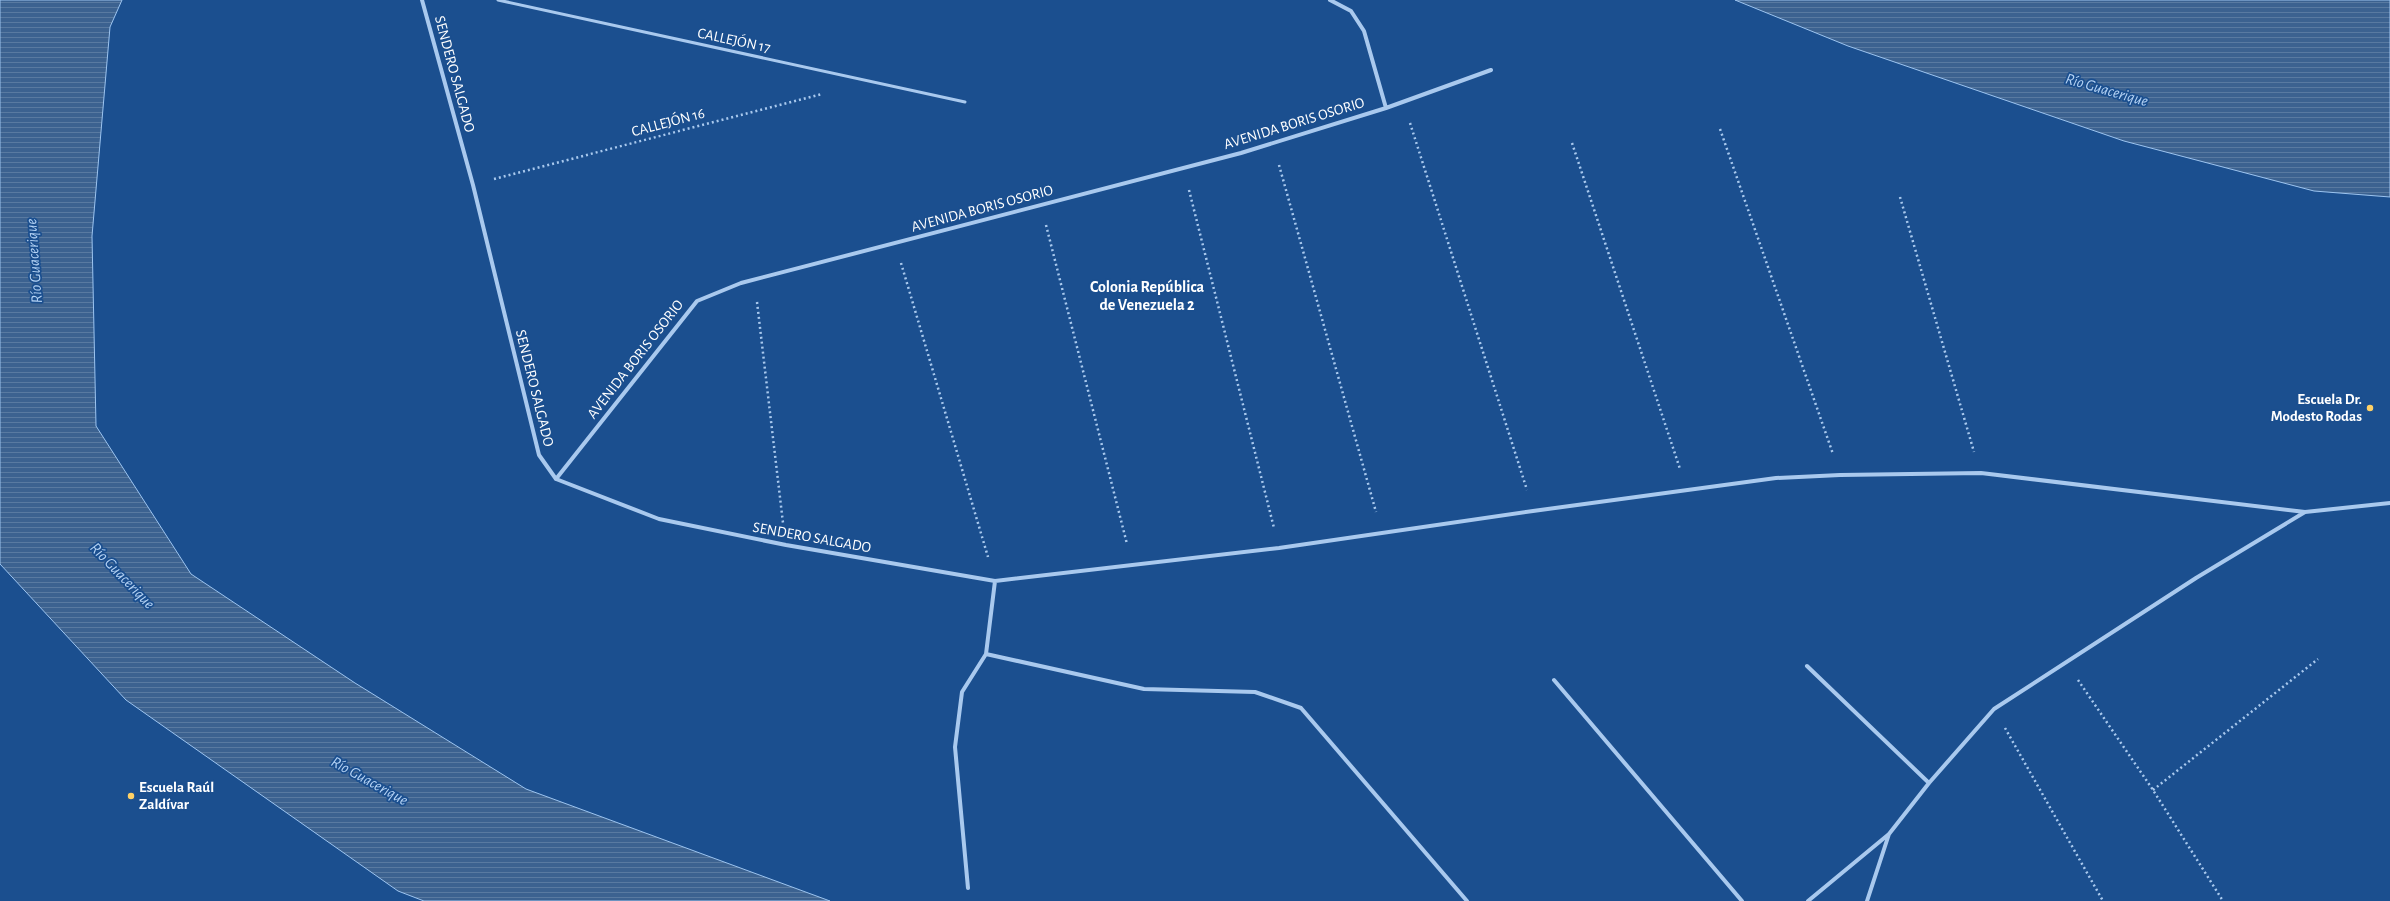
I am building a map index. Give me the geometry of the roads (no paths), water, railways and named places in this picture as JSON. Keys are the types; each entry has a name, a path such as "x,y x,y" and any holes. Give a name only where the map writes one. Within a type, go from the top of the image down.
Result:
{"street":[{"name":"SENDERO SALGADO","path":"422,0 473,185 539,455 556,479 658,519 786,545 995,581 1279,548 1533,511 1776,478 1840,475 1981,473 2305,512"},
{"path":"1330,0 1350,11 1364,30 1386,108"},
{"name":"AVENIDA BORIS OSORIO","path":"556,479 697,301 755,279 1183,168 1273,143 1404,102 1491,70"},
{"path":"1808,901 1889,834 1929,783 1994,709 2065,662 2305,512 2390,503"},
{"path":"968,888 955,747 962,692 986,654 995,581"},
{"path":"986,654 1144,689 1255,692 1301,708 1468,901"},
{"path":"1807,666 1929,783"},
{"path":"1554,680 1742,901"},
{"path":"1868,901 1889,834"}],"lane":[{"name":"CALLEJÓN 17","path":"498,0 965,102"}],"water":[{"name":"Río Guacerique","path":"0,0 122,0 110,27 92,236 96,426 191,574 355,683 526,789 830,901 424,901 398,891 126,700 0,564"},
{"name":"Río Guacerique","path":"1735,0 2390,0 2390,197 2314,191 2124,141 1848,46"}],"place":[{"name":"Escuela Dr. Modesto Rodas","path":"2370,408"},
{"name":"Escuela Raúl Zaldívar","path":"131,796"}],"district":[{"name":"Colonia República de Venezuela 2","path":"1147,295"}]}
